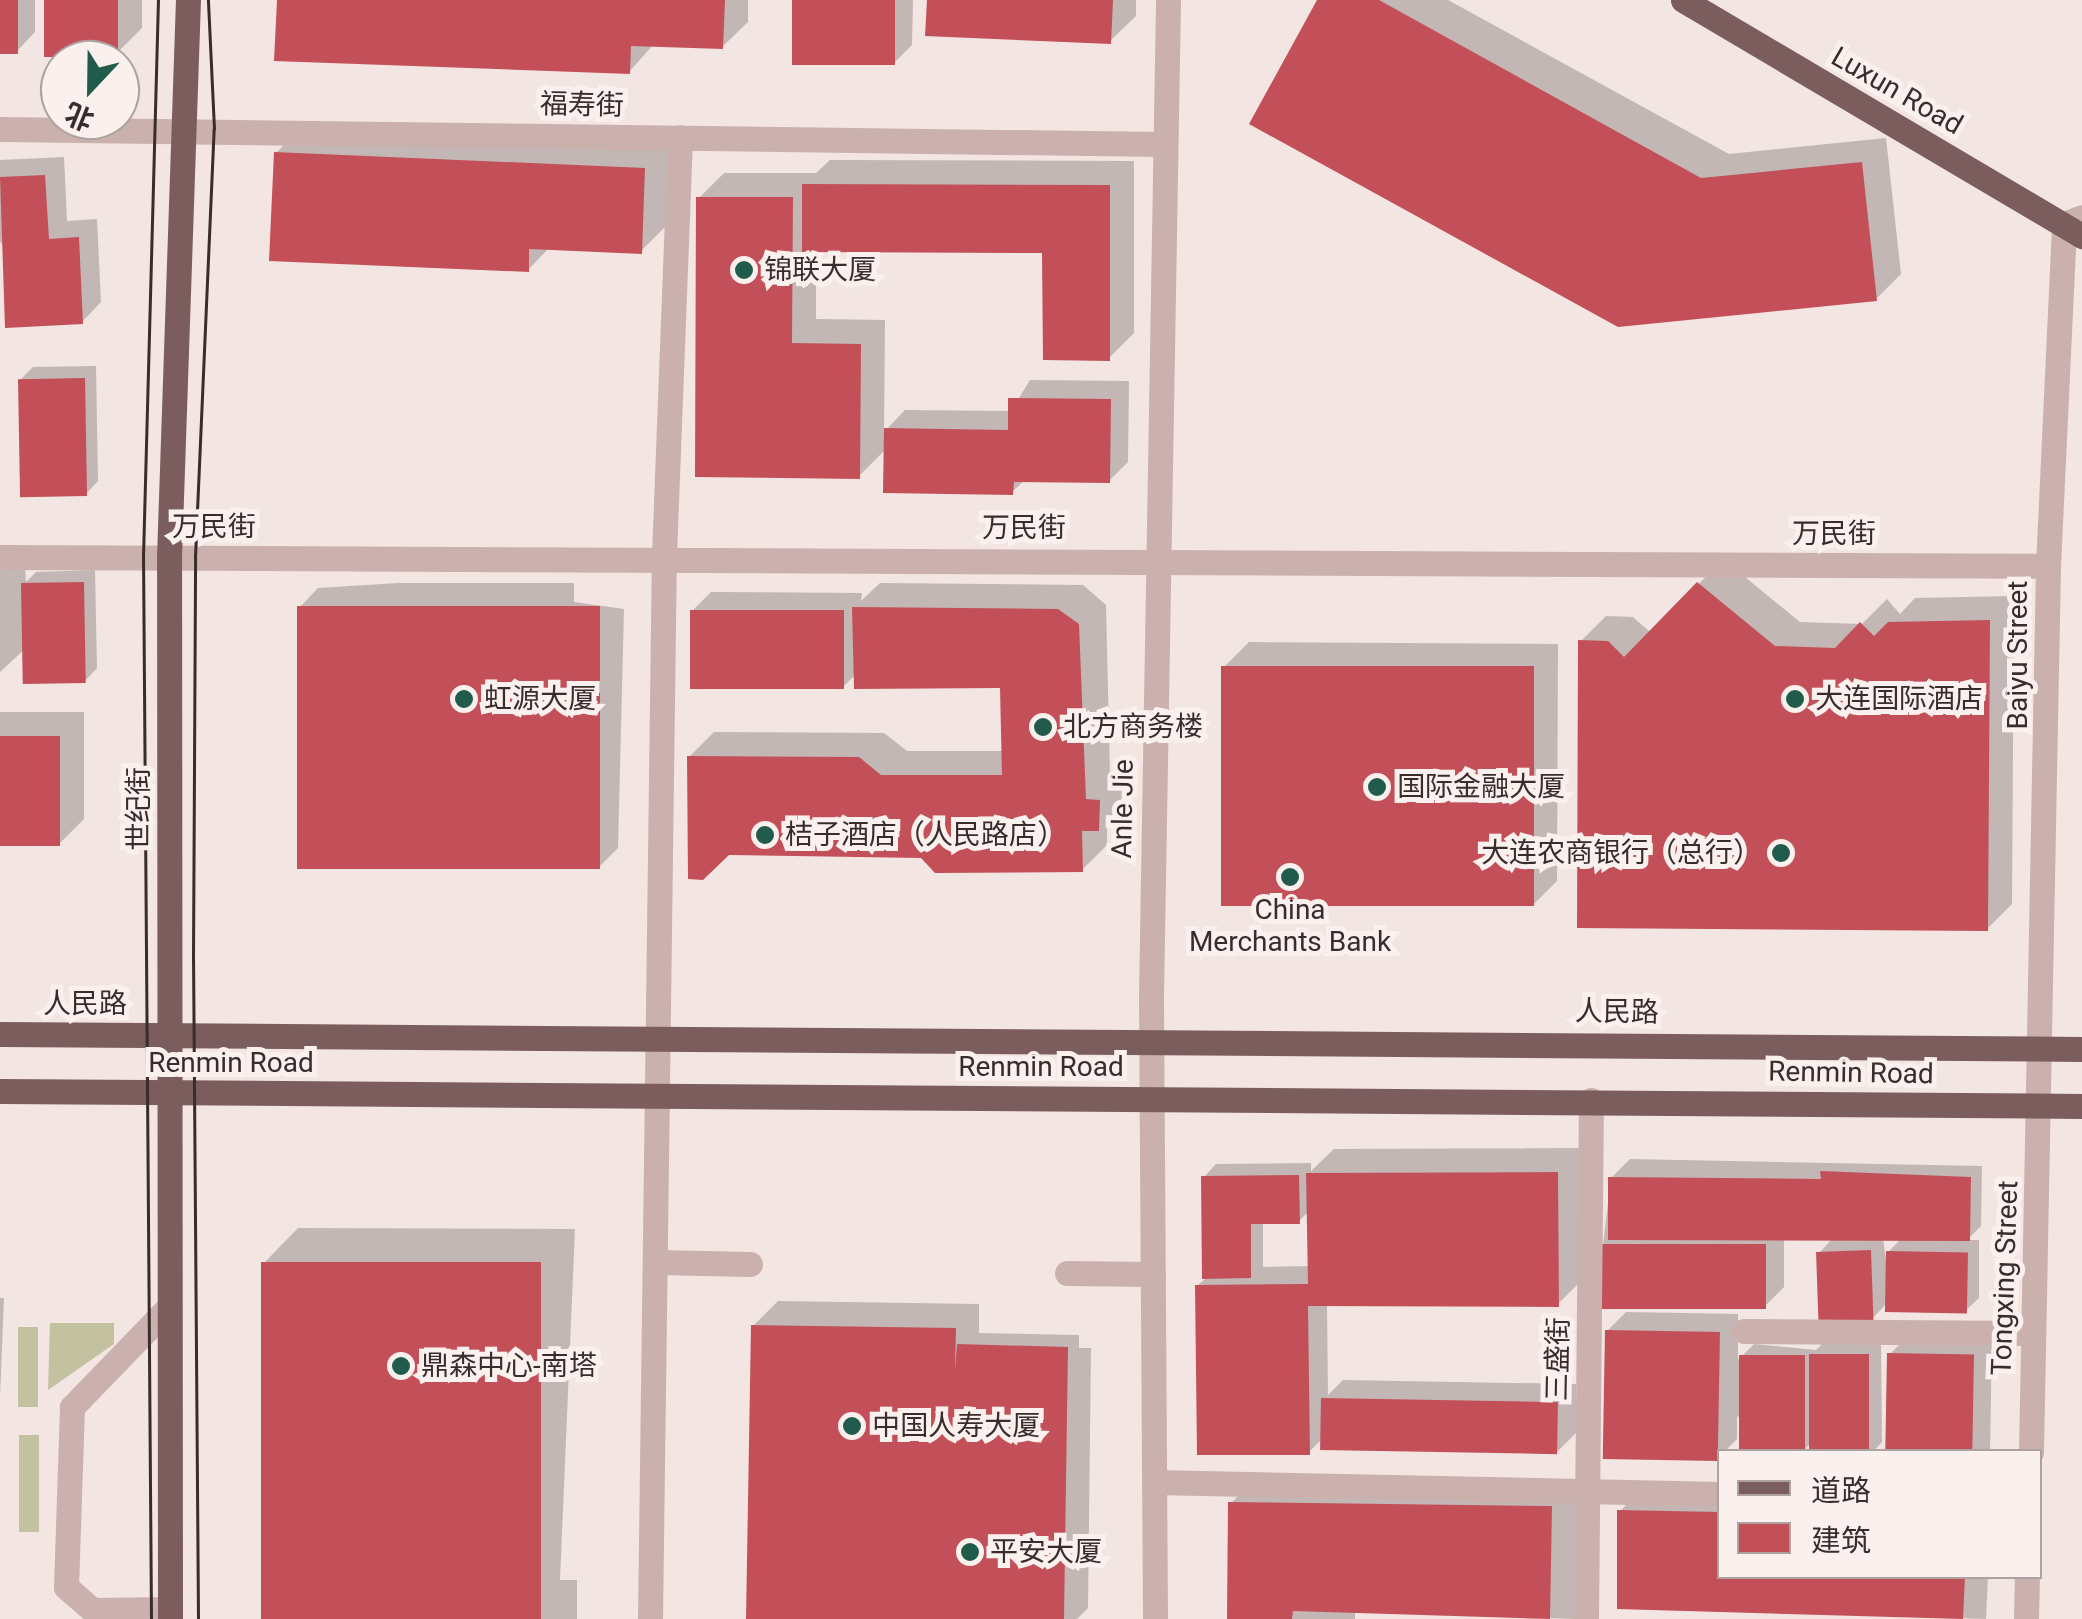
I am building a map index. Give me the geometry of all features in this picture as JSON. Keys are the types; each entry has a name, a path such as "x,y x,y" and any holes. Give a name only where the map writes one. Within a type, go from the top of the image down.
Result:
{"main road":[{"name":"世纪街","path":"170,1614 166,1310 170,1034 168,557 189,132 188,0"},
{"name":"Luxun Road","path":"1683,0 2078,226"},
{"name":"人民路","path":"0,1034 170,1034"},
{"name":"Renmin Road","path":"170,1034 1152,1037"},
{"name":"人民路","path":"1152,1037 2082,1049"},
{"name":"Renmin Road","path":"0,1091 2082,1106"}],"street":[{"name":"Anle Jie","path":"1155,1619 1152,1037 1156,558 1168,0"},
{"name":"福寿街","path":"0,128 1163,144"},
{"path":"650,1619 663,1095 664,555 680,137"},
{"name":"Baiyu Street","path":"2040,1106 2048,566 2078,226"},
{"name":"万民街","path":"0,557 664,555 2048,566"},
{"name":"三盛街","path":"1586,1619 1591,1100"},
{"name":"Tongxing Street","path":"2030,1449 2040,1106"},
{"path":"657,1262 750,1264"},
{"path":"1068,1273 1153,1274"},
{"path":"166,1310 72,1407 66,1586 92,1610 170,1614"},
{"path":"1744,1330 2033,1332"},
{"path":"1154,1482 1717,1494"},
{"path":"2026,1619 2027,1579"}],"green space":[{"path":"50,1323 114,1323 114,1344 48,1390"},
{"path":"18,1327 38,1327 38,1407 18,1407"},
{"path":"19,1435 39,1435 39,1532 19,1532"}],"building":[{"path":"0,0 18,0 18,54 0,54"},
{"path":"44,0 118,0 118,40 44,40"},
{"path":"277,0 725,0 723,49 631,46 630,74 274,61"},
{"path":"792,0 895,0 895,65 792,65"},
{"path":"927,0 1113,0 1111,44 925,36"},
{"path":"1317,0 1379,0 1701,178 1862,162 1877,301 1618,327 1249,124"},
{"path":"274,152 645,168 642,254 529,249 529,272 269,261"},
{"path":"45,175 49,239 79,237 83,324 5,328 0,177"},
{"path":"802,184 1110,185 1110,361 1043,360 1042,253 802,252"},
{"name":"锦联大厦","path":"696,197 793,197 792,343 861,344 860,479 695,477"},
{"path":"85,378 87,496 20,497 18,379"},
{"path":"1008,398 1111,399 1110,483 1014,482 1013,495 883,493 884,428 1008,430"},
{"path":"84,582 86,683 23,684 21,583"},
{"path":"1697,582 1775,646 1835,648 1860,622 1874,636 1888,622 1990,620 1988,931 1577,928 1578,640 1608,641 1624,657"},
{"name":"虹源大厦","path":"297,606 600,606 600,869 297,869"},
{"path":"852,607 1058,609 1079,624 1086,799 1100,800 1099,831 1082,831 1083,872 935,873 921,858 729,855 703,880 688,879 687,756 859,757 881,775 1002,775 1000,688 854,689"},
{"path":"690,610 844,610 844,689 690,689"},
{"name":"国际金融大厦","path":"1221,666 1534,666 1534,906 1221,906"},
{"path":"0,736 60,736 60,846 0,846"},
{"path":"1820,1171 1971,1177 1970,1241 1608,1240 1608,1177 1821,1179"},
{"path":"1558,1172 1559,1307 1308,1306 1310,1455 1197,1455 1195,1285 1308,1284 1306,1173"},
{"path":"1299,1175 1300,1224 1251,1224 1251,1278 1202,1279 1201,1176"},
{"path":"1601,1244 1766,1244 1766,1309 1601,1309"},
{"path":"1871,1250 1873,1321 1819,1323 1816,1252"},
{"path":"1886,1251 1968,1252 1967,1313 1885,1312"},
{"path":"261,1262 541,1262 541,1619 261,1619"},
{"path":"751,1325 956,1328 955,1371 957,1344 1068,1347 1064,1619 746,1619"},
{"path":"1605,1330 1720,1332 1717,1461 1603,1459"},
{"path":"1887,1353 1974,1355 1972,1449 1885,1449"},
{"path":"1809,1354 1869,1354 1869,1449 1809,1449"},
{"path":"1739,1355 1805,1355 1805,1449 1739,1449"},
{"path":"1321,1398 1558,1402 1557,1454 1320,1450"},
{"path":"1228,1502 1552,1506 1550,1619 1293,1611 1292,1619 1227,1619"},
{"path":"1617,1510 1717,1512 1717,1579 1965,1579 1963,1619 1617,1609"}],"tram line":[{"path":"151,1619 143,557 158,0"},
{"path":"198,1619 193,960 195,557 214,129 208,0"}],"place":[{"name":"锦联大厦","path":"744,270"},
{"name":"虹源大厦","path":"464,699"},
{"name":"大连国际酒店","path":"1795,699"},
{"name":"北方商务楼","path":"1043,727"},
{"name":"国际金融大厦","path":"1377,787"},
{"name":"桔子酒店（人民路店）","path":"765,835"},
{"name":"大连农商银行（总行）","path":"1781,853"},
{"name":"China Merchants Bank","path":"1290,877"},
{"name":"鼎森中心-南塔","path":"401,1366"},
{"name":"中国人寿大厦","path":"852,1426"},
{"name":"平安大厦","path":"970,1552"}]}
